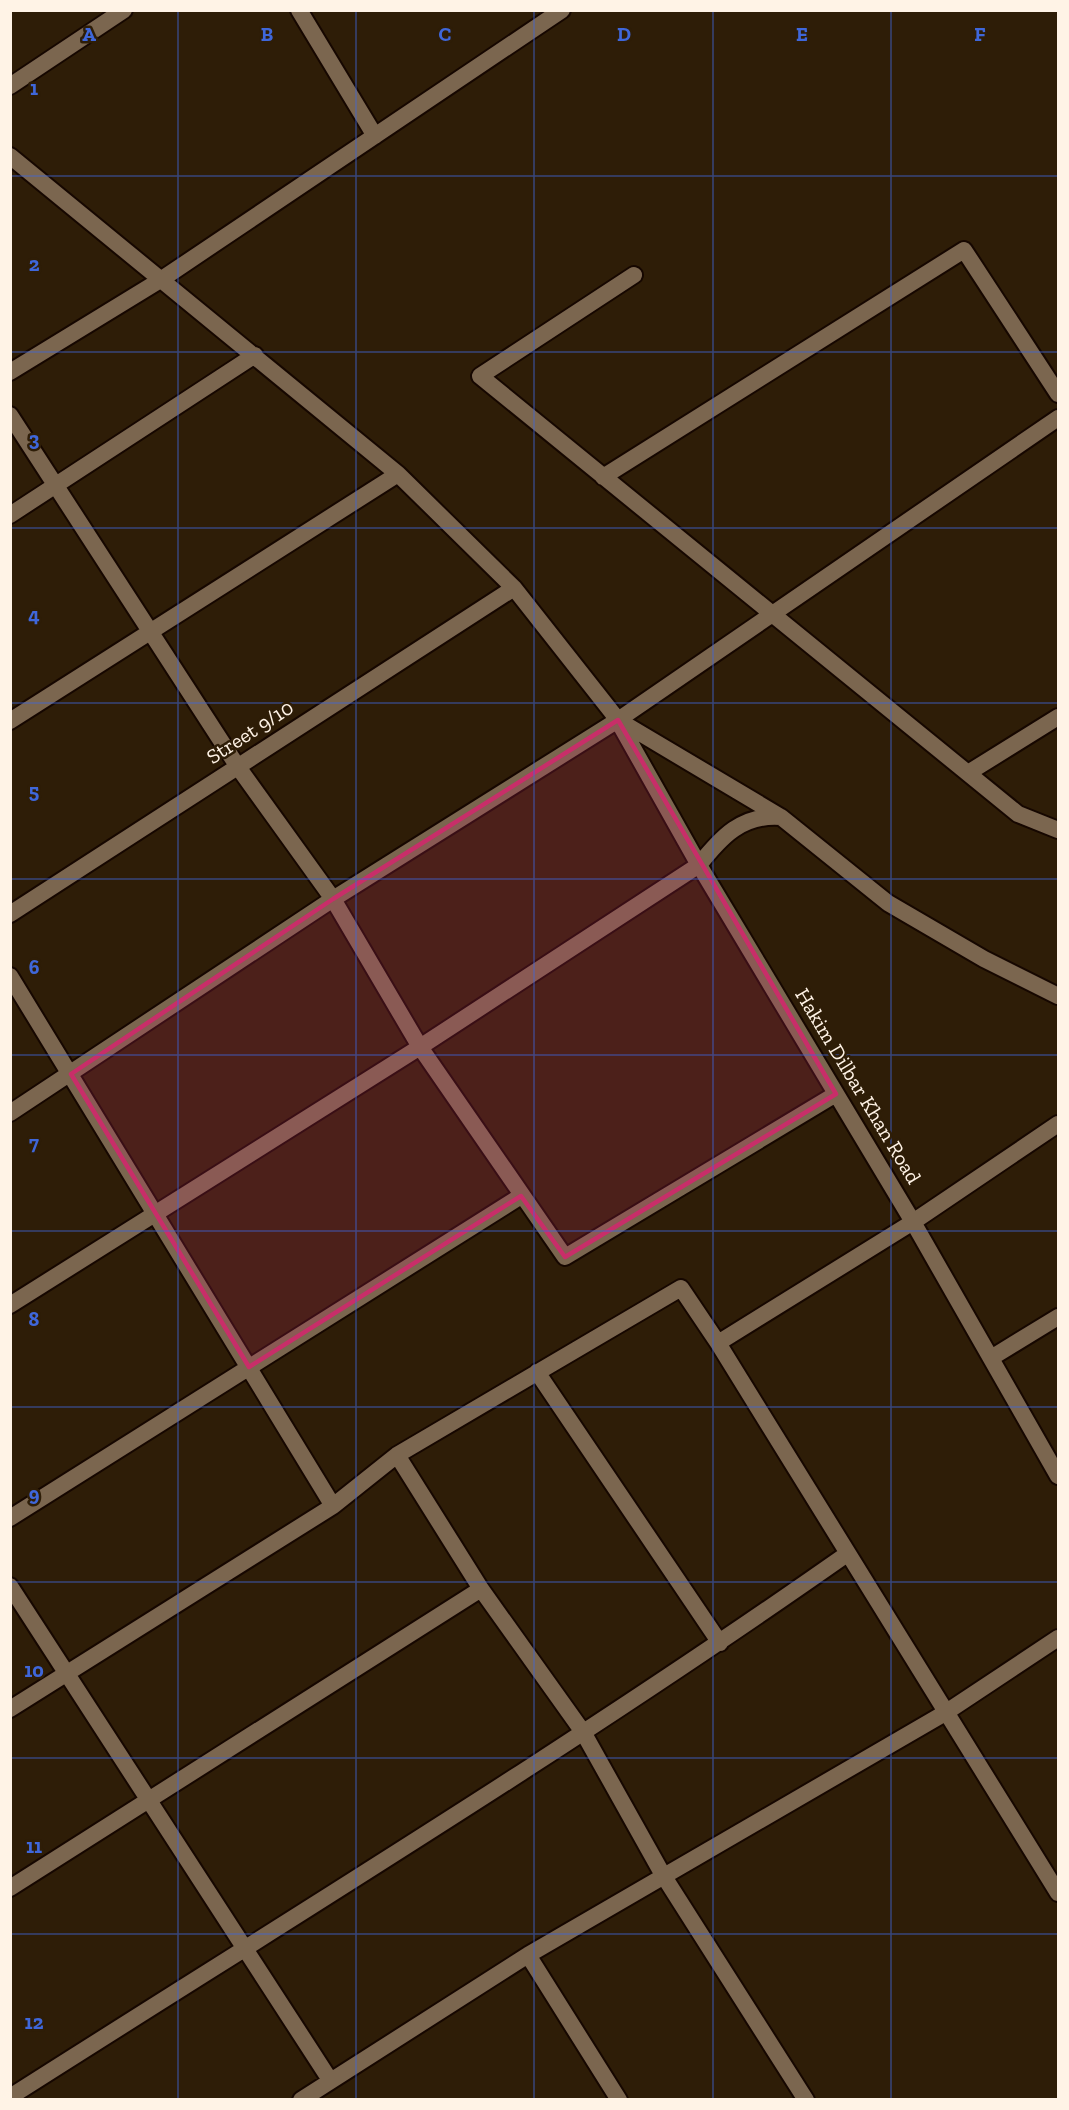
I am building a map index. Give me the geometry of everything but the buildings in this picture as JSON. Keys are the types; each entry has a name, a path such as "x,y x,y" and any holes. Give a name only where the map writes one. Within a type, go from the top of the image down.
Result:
{"street":[{"path":"10,86 124,10"},
{"path":"299,10 375,136"},
{"path":"10,372 162,279 562,10"},
{"path":"10,156 398,474 514,588 618,720 781,817 888,903 984,959 1059,996"},
{"path":"603,477 964,250 1059,394"},
{"path":"634,275 480,376 1018,814 1059,830"},
{"path":"10,515 255,355"},
{"path":"10,415 238,767 333,899 420,1047 565,1257 836,1094"},
{"path":"10,1113 333,899 618,720 1059,418"},
{"path":"10,721 398,474"},
{"name":"Street 9/10","path":"10,914 514,588"},
{"path":"968,773 1059,717"},
{"name":"Hakim Dilbar Khan Road","path":"618,720 699,865 912,1222 1059,1476"},
{"path":"10,1305 420,1047 699,865 717,842 735,828 766,816 781,817"},
{"path":"10,976 333,1506"},
{"path":"718,1343 912,1222 1059,1124"},
{"path":"10,1518 521,1196"},
{"path":"10,1709 333,1506 397,1455 681,1288 718,1343 945,1713 1059,1893"},
{"path":"991,1358 1059,1317"},
{"path":"537,1372 720,1643"},
{"path":"397,1455 481,1589 583,1732 663,1875 806,2100"},
{"path":"10,2097 583,1732 720,1643 847,1554"},
{"path":"10,1586 330,2080"},
{"path":"10,1888 481,1589"},
{"path":"301,2100 528,1955 945,1713 1059,1638"},
{"path":"528,1955 619,2100"}],"highlighted area":[{"path":"618,720 836,1094 565,1257 521,1196 249,1367 71,1074 333,899"}]}
